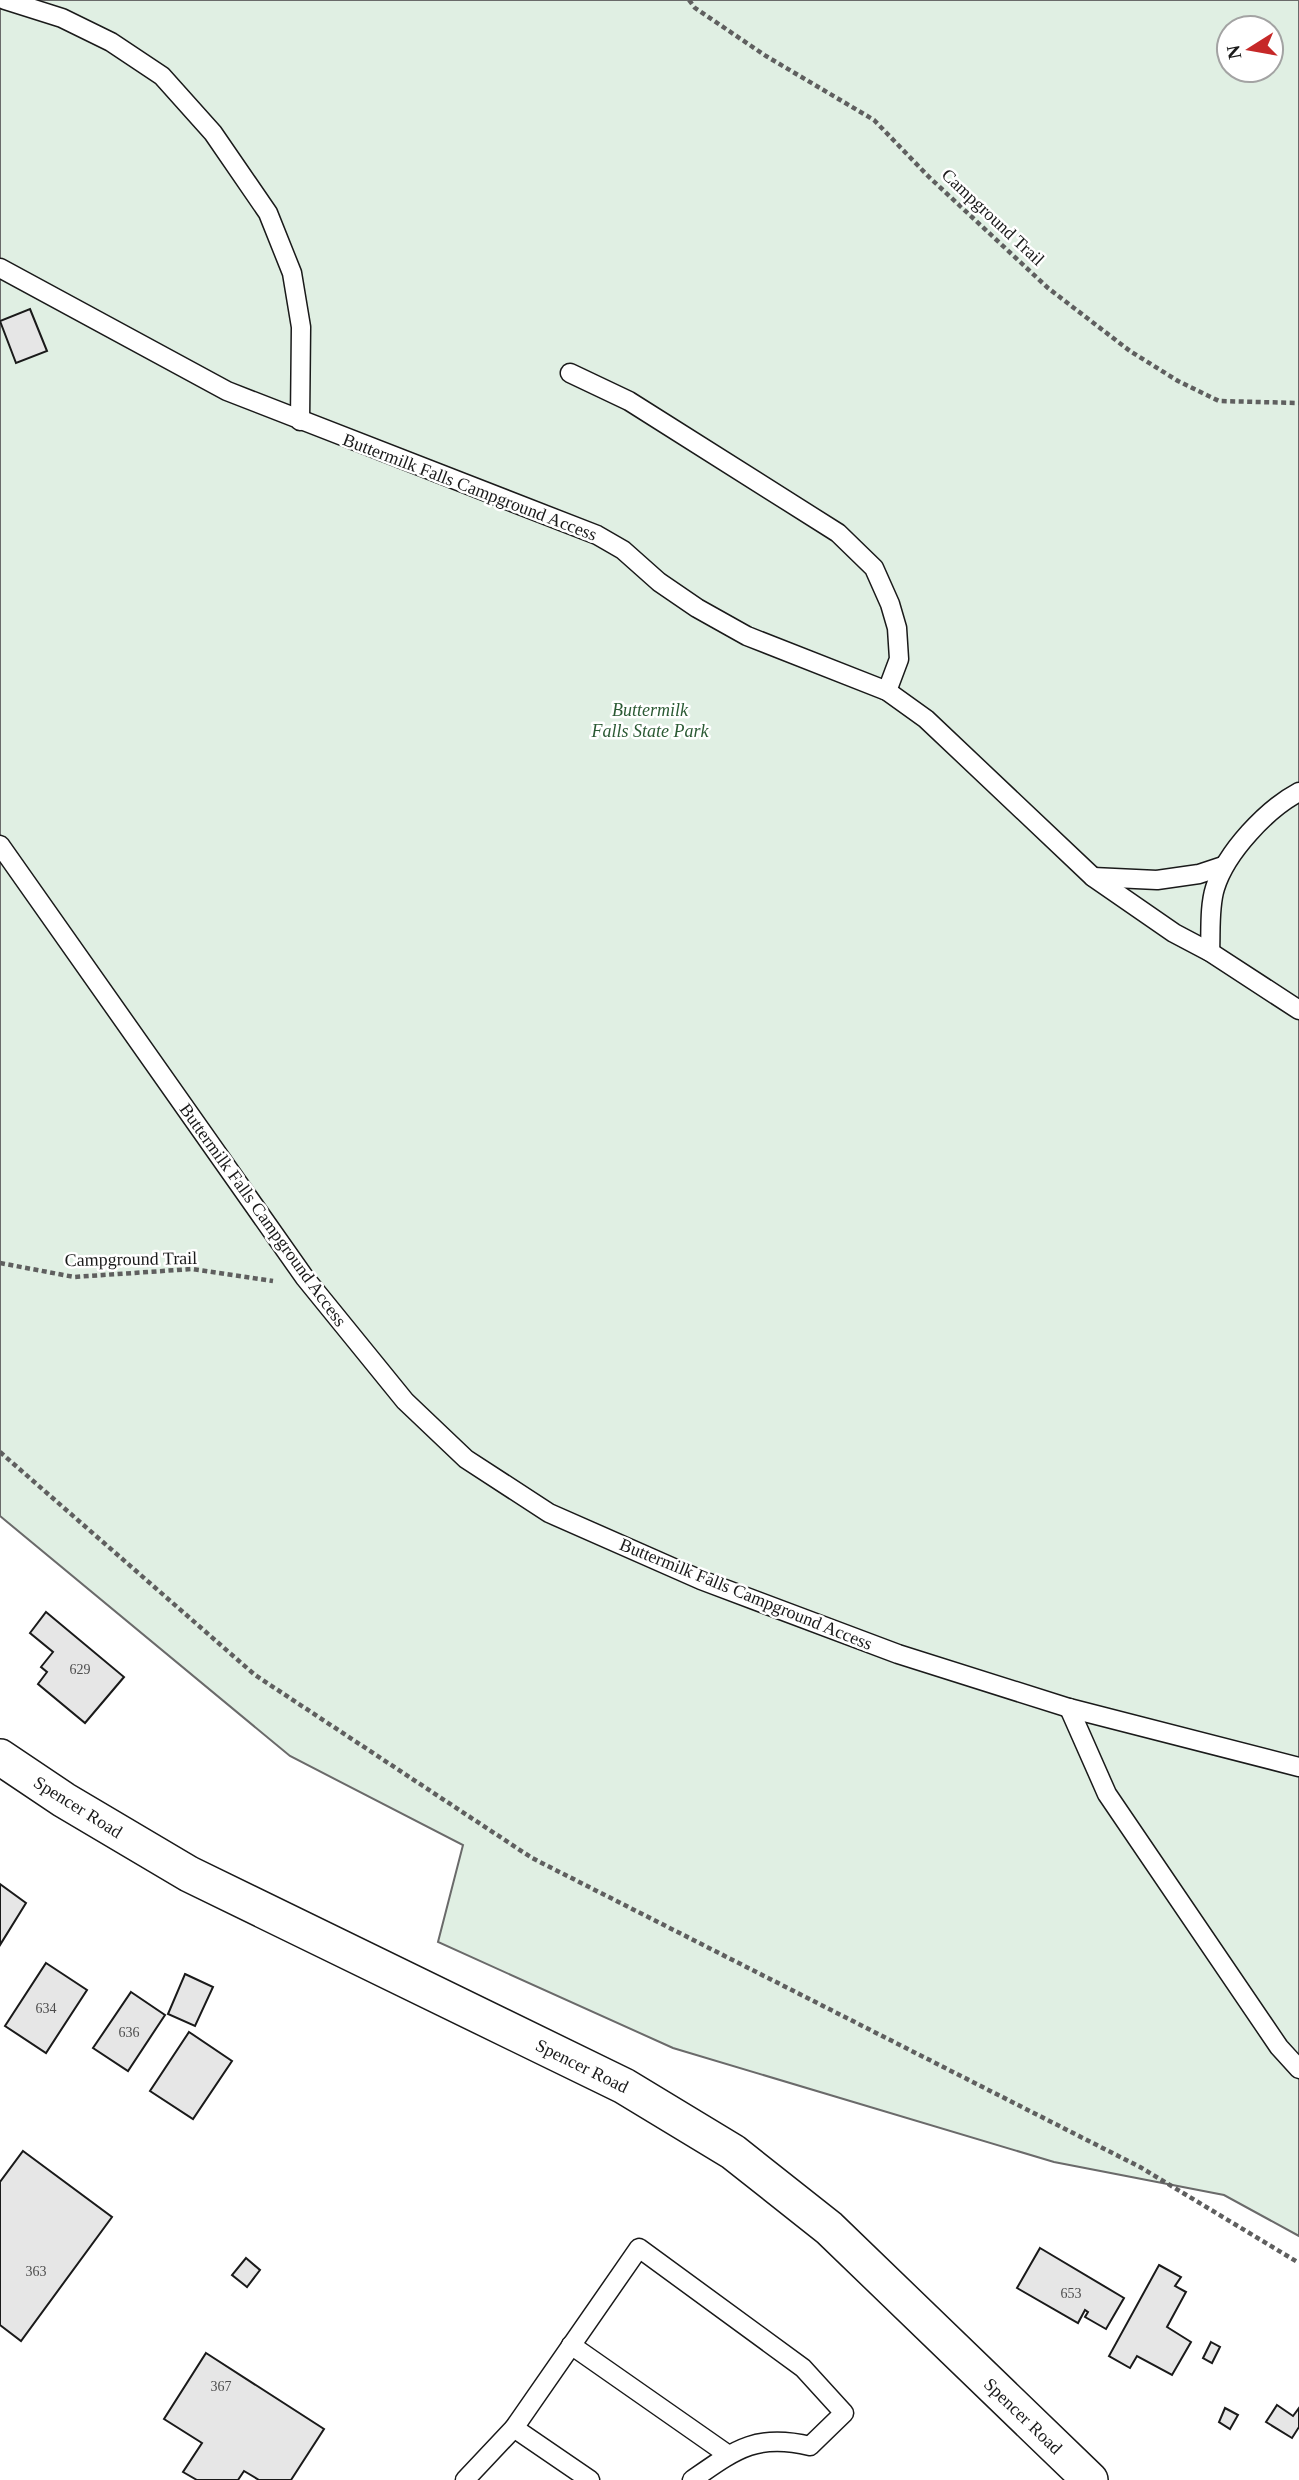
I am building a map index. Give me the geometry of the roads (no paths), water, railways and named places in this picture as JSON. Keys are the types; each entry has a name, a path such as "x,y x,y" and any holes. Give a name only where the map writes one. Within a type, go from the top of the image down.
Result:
{"street":[{"name":"Spencer Road","path":"0,1757 64,1800 188,1874 624,2086 733,2152 829,2228 1090,2480"}],"lane":[{"path":"5,0 62,18 111,42 162,76 213,133 268,213 292,273 302,327 300,421"},
{"name":"Buttermilk Falls Campground Access","path":"0,268 227,391 597,535 623,550 659,582 697,608 747,636 887,691 926,719 1093,877 1174,933 1210,952 1299,1010"},
{"path":"570,373 629,401 838,533 874,568 897,628 898,659 887,691"},
{"path":"1210,952 1214,891 1223,866 1259,822 1299,792"},
{"name":"Buttermilk Falls Campground Access","path":"0,845 305,1278 405,1401 466,1459 549,1513 701,1580 898,1654 1069,1708 1299,1768"},
{"path":"1093,877 1157,880 1199,874 1223,866"},
{"path":"1069,1708 1107,1794 1279,2047 1299,2069"},
{"path":"465,2480 514,2428 639,2248 803,2368 844,2413 810,2445 788,2441 759,2442 727,2455 692,2480"},
{"path":"571,2345 727,2455"},
{"path":"514,2428 590,2480"}],"park label":[{"name":"Buttermilk Falls State Park","path":"650,720"}]}
